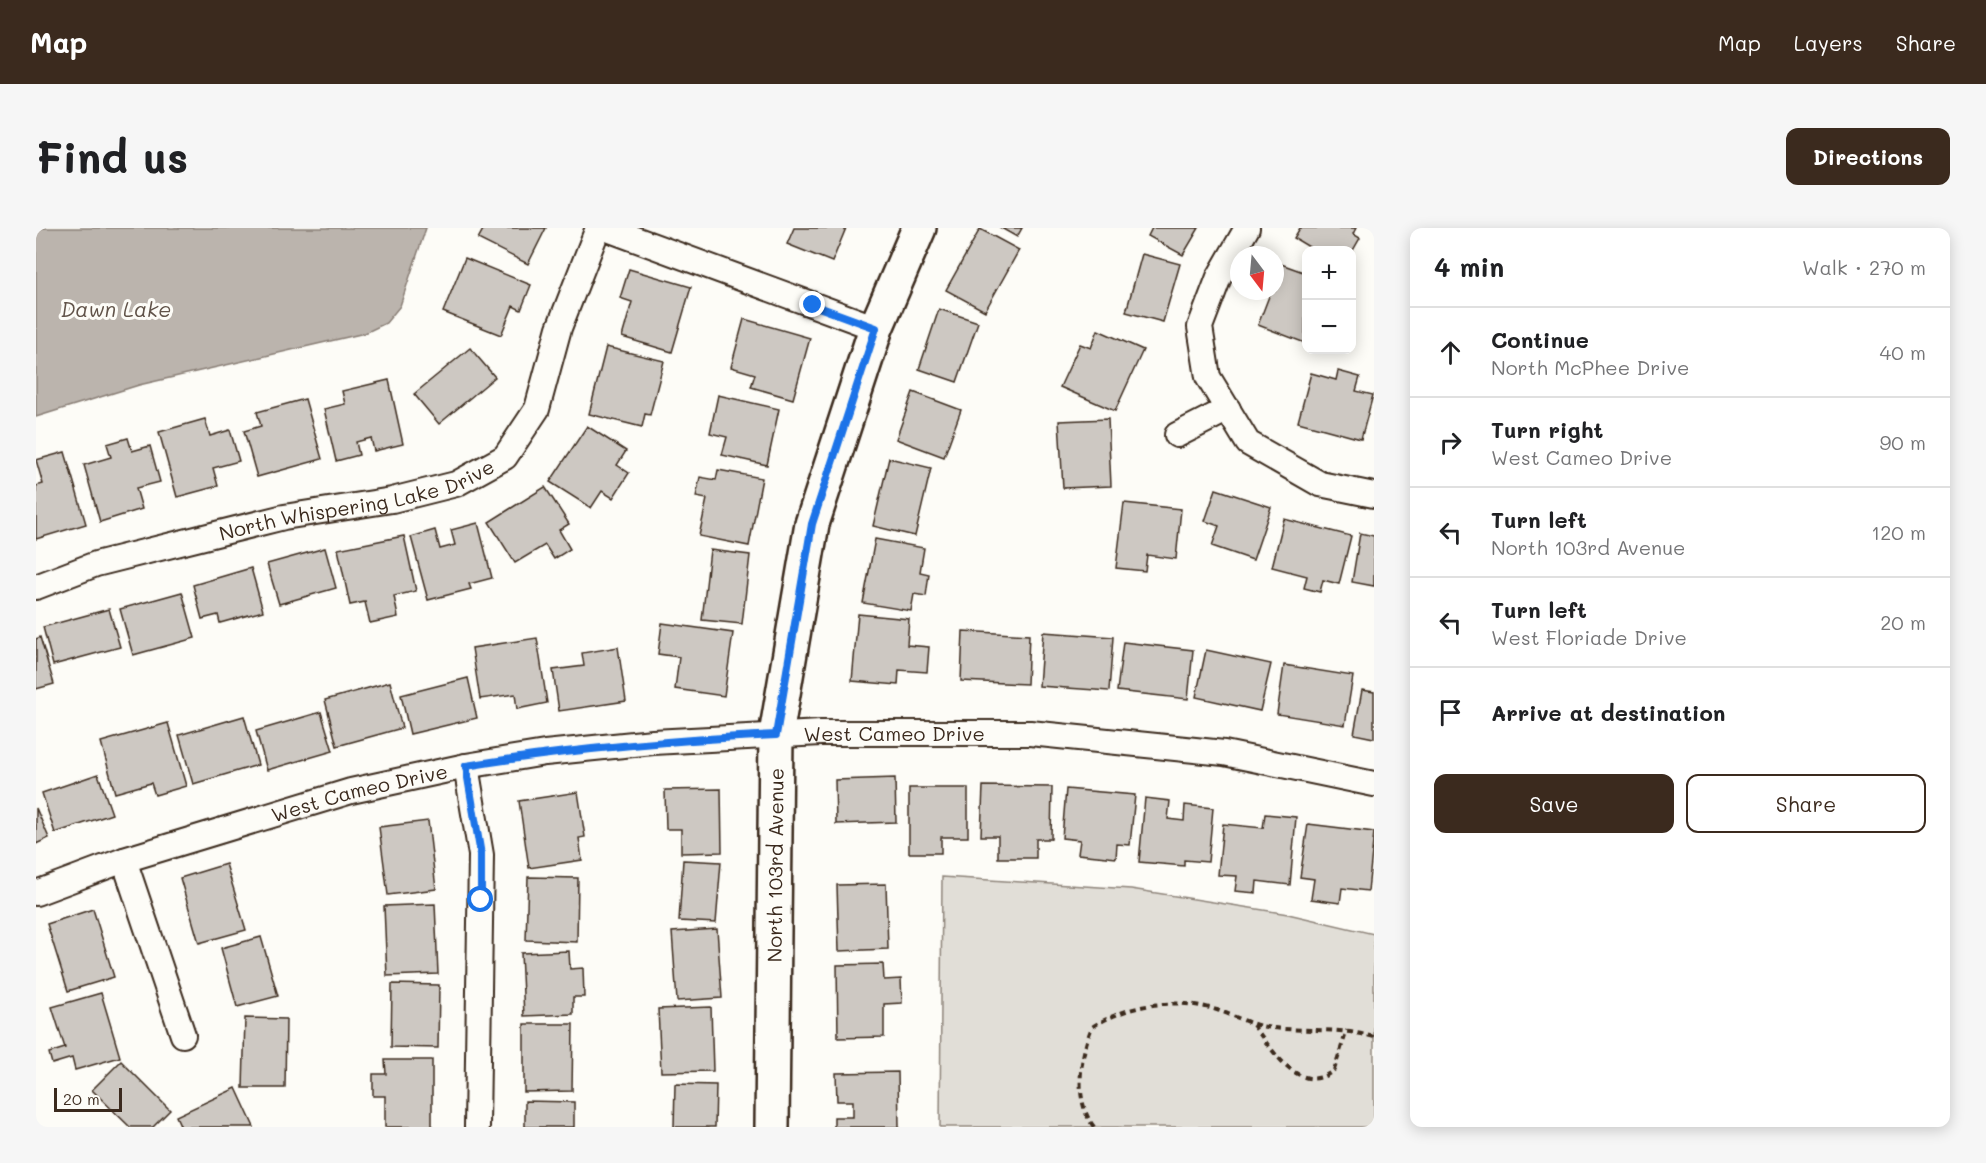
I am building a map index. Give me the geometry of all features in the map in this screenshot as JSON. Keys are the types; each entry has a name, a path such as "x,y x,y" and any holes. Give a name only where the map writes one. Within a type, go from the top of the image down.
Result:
{"street":[{"name":"North Whispering Lake Drive","path":"36,587 96,564 284,517 392,500 456,484 505,457 537,410 560,328 598,228"},
{"path":"605,228 876,328"},
{"name":"North 103rd Avenue","path":"772,1127 776,735 812,524 876,328 920,228"},
{"path":"1247,228 1219,277 1200,327 1208,377 1248,443 1320,484 1374,495"},
{"path":"1177,435 1228,409"},
{"name":"West Cameo Drive","path":"36,893 124,860 351,791 466,766 545,753 653,742 776,735 1030,733 1224,753 1374,784"},
{"path":"466,766 481,855 477,1127"},
{"path":"124,860 183,1035"}],"path":[{"path":"1094,1127 1085,1113 1081,1092 1082,1064 1092,1027 1110,1016 1167,1003 1197,1004 1252,1024 1272,1028 1347,1030 1374,1037"},
{"path":"1252,1024 1295,1073 1305,1078 1316,1079 1334,1070 1347,1030"}],"shaded area":[{"path":"942,877 1131,889 1288,914 1374,934 1374,1127 940,1127"}],"water":[{"name":"Dawn Lake","path":"36,228 426,228 400,306 386,323 365,333 139,385 36,417"}],"building":[{"path":"484,228 546,228 528,264 478,239"},
{"path":"794,228 846,228 832,262 787,244"},
{"path":"1001,228 1022,228 1017,237"},
{"path":"1152,228 1199,228 1183,255 1148,236"},
{"path":"1300,228 1356,228 1353,234 1360,238 1355,246 1307,246 1294,238"},
{"path":"980,229 1019,250 985,311 946,290"},
{"path":"1142,254 1180,264 1163,322 1126,312"},
{"path":"465,258 531,285 521,310 513,306 501,335 443,312"},
{"path":"1284,265 1302,272 1302,342 1258,325 1268,300 1284,300"},
{"path":"629,269 691,287 672,352 622,337 632,302 620,298"},
{"path":"939,309 978,322 957,382 919,369"},
{"path":"744,319 810,338 793,399 751,387 755,374 731,367"},
{"path":"1098,330 1143,350 1115,411 1060,387 1080,344 1091,348"},
{"path":"606,347 664,361 650,415 645,414 642,427 589,414"},
{"path":"470,348 495,377 439,424 414,394"},
{"path":"1338,371 1360,377 1356,391 1373,395 1361,439 1298,422 1311,373 1336,380"},
{"path":"389,380 403,444 374,451 371,438 356,442 359,455 336,461 324,409 345,404 342,391"},
{"path":"913,392 961,410 944,457 896,439"},
{"path":"718,395 779,409 767,465 722,455 727,437 710,433"},
{"path":"305,399 322,459 257,477 244,431 261,426 257,412"},
{"path":"205,419 210,436 230,430 239,461 213,468 218,486 177,497 159,432"},
{"path":"1108,419 1111,486 1063,488 1059,421"},
{"path":"587,426 626,451 617,465 629,473 613,498 602,491 591,508 550,482"},
{"path":"128,438 132,451 150,446 160,482 136,488 142,509 100,522 84,465 111,457 107,444"},
{"path":"65,452 86,524 36,539 36,486 43,484 36,460"},
{"path":"889,458 931,468 915,536 873,526"},
{"path":"718,470 762,478 749,546 699,536 707,499 696,497 700,477 716,480"},
{"path":"545,487 569,524 559,530 570,549 554,559 545,545 515,563 489,522"},
{"path":"1216,489 1271,507 1253,560 1212,546 1219,526 1205,521"},
{"path":"1124,503 1181,509 1176,559 1147,555 1145,571 1116,568"},
{"path":"1284,519 1351,536 1339,584 1323,580 1320,592 1304,588 1307,576 1272,567"},
{"path":"478,523 492,578 469,584 471,589 428,600 411,537 435,530 440,549 455,545 451,530"},
{"path":"1360,533 1374,536 1374,586 1352,582"},
{"path":"404,536 416,591 394,596 398,617 370,623 365,602 350,605 338,549"},
{"path":"875,539 924,548 920,572 929,574 926,596 914,594 911,611 863,603"},
{"path":"325,548 336,588 279,604 267,564"},
{"path":"710,550 750,555 742,624 702,620"},
{"path":"251,568 263,611 220,623 218,615 202,619 193,585"},
{"path":"182,592 195,638 133,655 120,609"},
{"path":"109,609 120,647 53,665 43,627"},
{"path":"858,614 909,619 907,645 929,647 927,672 899,670 898,685 852,681"},
{"path":"662,623 733,633 724,696 675,689 679,657 658,654"},
{"path":"963,631 1029,635 1027,684 961,681"},
{"path":"1043,632 1113,637 1109,691 1039,686"},
{"path":"40,637 54,684 36,689 36,639"},
{"path":"537,638 547,703 517,709 515,694 480,699 472,648"},
{"path":"1123,642 1193,650 1188,699 1117,691"},
{"path":"618,647 626,701 559,711 553,670 584,666 582,653"},
{"path":"1206,650 1271,664 1260,711 1196,697"},
{"path":"1284,665 1353,676 1345,725 1277,714"},
{"path":"468,678 477,718 410,734 401,695"},
{"path":"390,682 402,728 337,746 325,700"},
{"path":"1362,690 1374,692 1374,738 1354,734"},
{"path":"321,712 333,751 267,770 256,731"},
{"path":"244,716 258,765 193,784 179,735"},
{"path":"168,723 186,786 155,795 151,783 115,793 101,742"},
{"path":"98,774 112,814 55,833 42,793"},
{"path":"895,778 896,822 836,824 835,780"},
{"path":"983,786 1052,787 1051,839 1036,839 1036,858 998,858 998,836 981,836"},
{"path":"909,788 968,788 968,837 941,837 941,853 909,853"},
{"path":"721,789 722,852 681,853 681,829 666,829 665,790"},
{"path":"1066,789 1135,795 1130,845 1117,844 1116,858 1078,854 1080,840 1062,838"},
{"path":"578,792 585,837 579,838 582,860 529,868 519,801"},
{"path":"1145,798 1170,801 1168,819 1184,821 1185,805 1213,808 1208,862 1184,860 1184,866 1139,862"},
{"path":"36,808 49,838 36,844"},
{"path":"1265,814 1296,817 1290,885 1257,881 1256,893 1235,891 1237,876 1218,875 1223,824 1263,828"},
{"path":"428,821 436,889 388,895 379,827"},
{"path":"1308,824 1374,832 1368,891 1342,888 1340,903 1311,899 1314,879 1300,877"},
{"path":"683,860 721,862 716,923 679,921"},
{"path":"226,864 246,930 199,943 180,878"},
{"path":"528,877 578,878 577,942 526,940"},
{"path":"886,884 888,949 839,951 837,885"},
{"path":"435,904 438,974 387,976 384,906"},
{"path":"93,909 114,977 68,991 47,924"},
{"path":"717,929 722,998 677,1001 672,932"},
{"path":"261,937 278,996 237,1007 221,948"},
{"path":"569,951 570,969 583,968 584,997 573,997 573,1014 524,1016 521,953"},
{"path":"883,964 884,980 901,979 902,1003 884,1004 884,1037 838,1038 837,965"},
{"path":"392,984 439,985 438,1048 391,1047"},
{"path":"101,993 120,1057 75,1070 72,1058 52,1064 49,1053 65,1048 52,1007"},
{"path":"711,1007 713,1071 661,1072 658,1009"},
{"path":"245,1018 286,1019 285,1088 243,1088"},
{"path":"524,1024 573,1024 572,1091 524,1092"},
{"path":"385,1060 432,1060 432,1127 385,1127 385,1096 373,1096 373,1074 386,1074"},
{"path":"121,1061 170,1110 153,1127 130,1127 92,1090"},
{"path":"898,1072 899,1127 834,1127 834,1117 853,1117 853,1101 837,1101 836,1073"},
{"path":"675,1084 716,1085 715,1127 674,1127"},
{"path":"236,1088 254,1127 181,1127 176,1116"},
{"path":"525,1101 574,1102 574,1127 525,1127"}],"route":[{"path":"481,900 481,855 466,766 545,753 653,742 776,735 812,524 876,328 813,305"}]}
